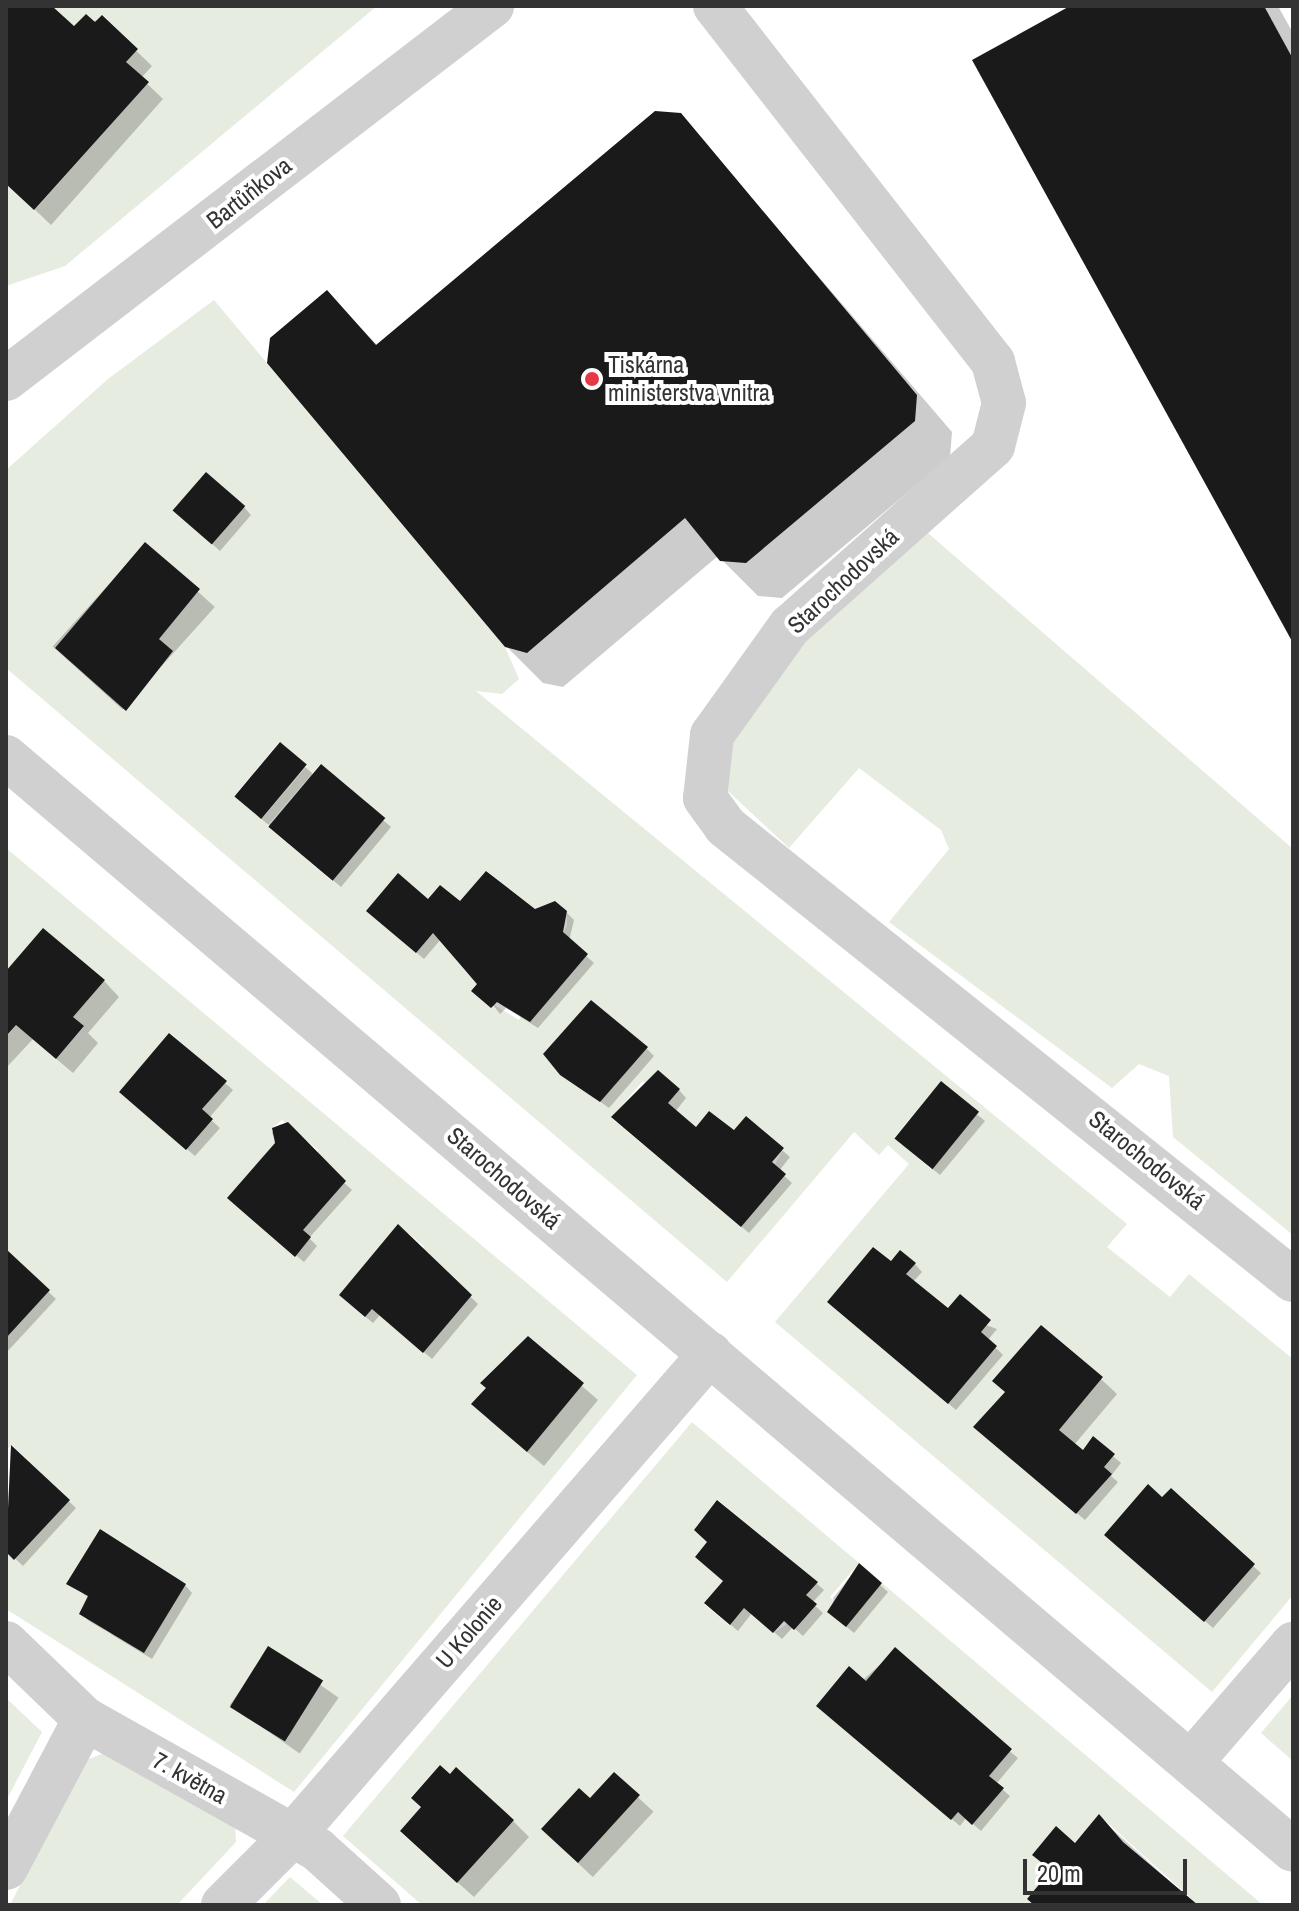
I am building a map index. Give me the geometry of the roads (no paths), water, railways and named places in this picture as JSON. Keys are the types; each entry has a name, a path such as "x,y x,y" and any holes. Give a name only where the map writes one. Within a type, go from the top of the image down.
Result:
{"street":[{"name":"Bartůňkova","path":"6,379 492,6"},
{"name":"Starochodovská","path":"715,6 993,362 1004,403 993,446 790,626 712,735 704,763 705,798 725,826 1293,1280"},
{"name":"Starochodovská","path":"6,757 1192,1761 1293,1850"},
{"name":"U Kolonie","path":"223,1905 293,1835 710,1354"},
{"name":"7. května","path":"6,1643 85,1719 293,1835 379,1905"},
{"path":"1192,1761 1293,1644"},
{"path":"6,1868 85,1719"}],"place":[{"name":"Tiskárna ministerstva vnitra","path":"592,379"}]}
